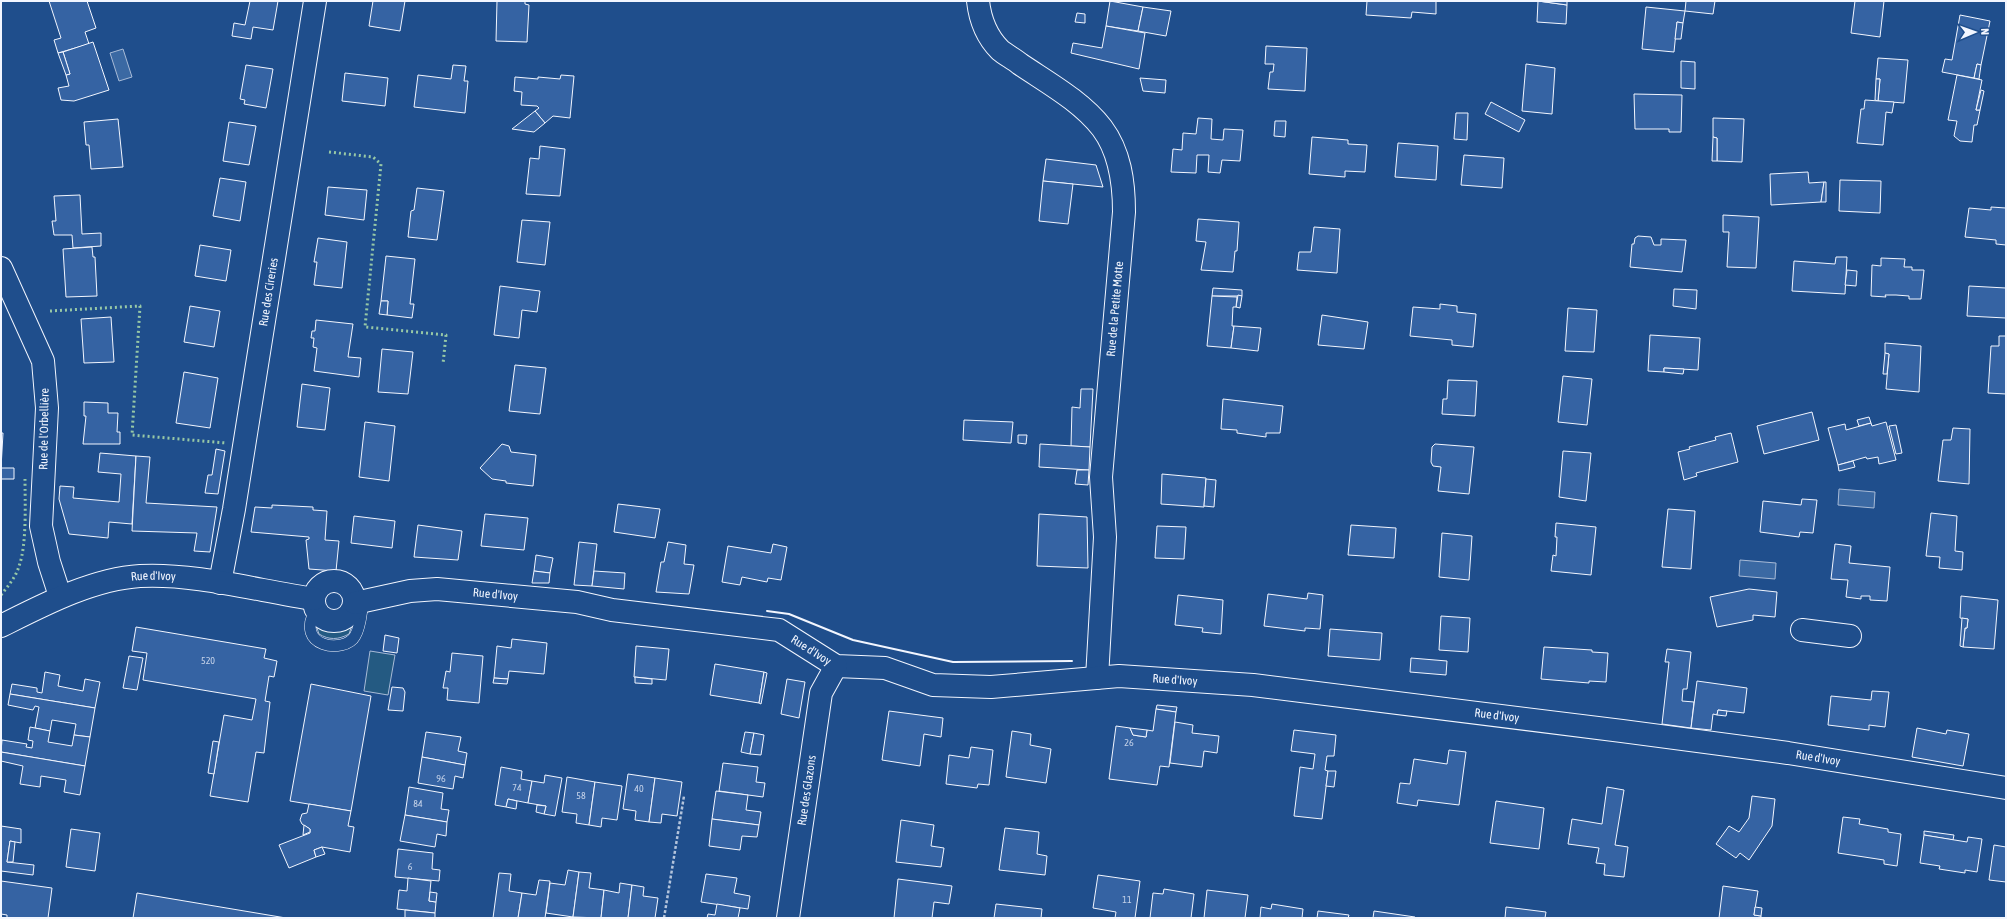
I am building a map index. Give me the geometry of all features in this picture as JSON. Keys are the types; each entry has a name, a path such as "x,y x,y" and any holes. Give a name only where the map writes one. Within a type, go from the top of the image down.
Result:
{"street":[{"name":"Rue des Cireries","path":"220,583 234,509 315,1"},
{"name":"Rue de la Petite Motte","path":"978,1 985,30 1000,50 1083,108 1102,128 1112,146 1120,168 1124,190 1124,212 1101,476 1104,536 1097,678"},
{"name":"Rue de l'Orbellière","path":"1,268 43,361 47,408 41,526 49,562 60,596"},
{"name":"Rue d'Ivoy","path":"1,626 60,596 112,581 139,576 190,578 220,583 315,604"},
{"path":"335,580 347,585 352,590 359,603 349,615 338,621 324,619 315,604 317,589 322,584 335,580"},
{"name":"Rue d'Ivoy","path":"359,603 410,591 437,590 577,602 612,610 779,630 836,666 885,668 933,685 991,687 1119,676 1253,685 1788,753 2006,788"},
{"path":"1802,630 1850,636"},
{"name":"Rue des Glazons","path":"788,918 821,693 836,666"}],"path":[{"path":"664,918 684,796"}],"shaded area":[{"path":"123,49 132,77 119,81 110,53"},
{"path":"1839,489 1875,492 1874,508 1838,505"},
{"path":"1740,560 1776,563 1775,579 1739,576"},
{"path":"315,622 326,625 352,625 349,634 337,638 330,638 319,634"},
{"path":"370,651 395,655 388,695 364,691"}],"building":[{"path":"49,1 87,1 96,28 85,32 89,44 58,53 54,40 61,38"},
{"path":"250,1 278,1 273,30 253,27 251,39 232,36 234,23 245,25"},
{"path":"373,1 405,1 400,31 369,26"},
{"path":"497,1 525,1 525,4 529,5 527,42 496,41"},
{"path":"1110,1 1143,7 1138,31 1106,26"},
{"path":"1367,1 1436,1 1436,14 1412,12 1411,18 1366,15"},
{"path":"1538,1 1567,5 1566,24 1537,22"},
{"path":"1538,1 1567,1 1567,5"},
{"path":"1686,1 1715,1 1713,14 1685,11"},
{"path":"1855,1 1884,1 1880,37 1851,33"},
{"path":"1143,7 1171,11 1166,36 1138,31"},
{"path":"1646,7 1685,11 1683,23 1677,22 1674,52 1642,49"},
{"path":"1077,13 1085,14 1085,23 1075,22"},
{"path":"1960,15 1990,21 1981,65 1977,64 1974,78 1942,72 1945,59 1952,60"},
{"path":"1677,22 1683,23 1681,39 1675,39"},
{"path":"1106,26 1145,33 1139,69 1071,53 1073,43 1102,48"},
{"path":"93,42 109,90 74,101 61,100 58,88 69,86 66,75 70,74 63,52"},
{"path":"1266,46 1307,48 1305,91 1268,89 1270,72 1273,72 1274,64 1265,64"},
{"path":"63,52 70,74 66,75 58,53"},
{"path":"1878,58 1908,60 1904,103 1878,101 1880,79 1876,79"},
{"path":"1681,61 1695,62 1695,89 1681,88"},
{"path":"1526,64 1555,68 1552,114 1522,111"},
{"path":"1977,64 1981,65 1979,79 1974,78"},
{"path":"246,65 273,69 266,108 244,104 245,100 240,99"},
{"path":"453,65 466,66 464,81 468,81 465,113 414,107 418,75 451,79"},
{"path":"345,73 388,78 385,106 342,101"},
{"path":"561,75 574,76 570,118 553,116 545,123 535,111 539,108 537,106 521,105 522,92 514,91 515,77 560,79"},
{"path":"1957,75 1982,80 1976,110 1980,110 1977,125 1974,125 1972,142 1960,141 1954,136 1957,121 1948,120"},
{"path":"1140,78 1166,80 1165,93 1143,91"},
{"path":"1876,79 1880,79 1878,101 1875,100"},
{"path":"1981,90 1984,91 1980,110 1976,110"},
{"path":"1634,94 1682,95 1681,132 1669,132 1669,129 1635,129"},
{"path":"1865,100 1894,102 1892,113 1886,112 1883,145 1857,143 1861,109 1864,109"},
{"path":"1491,102 1525,120 1519,132 1485,114"},
{"path":"535,111 545,123 534,132 512,129"},
{"path":"1456,113 1468,113 1467,140 1454,139"},
{"path":"1198,118 1212,119 1211,139 1223,140 1224,129 1243,130 1240,161 1222,160 1220,173 1208,172 1209,155 1197,155 1196,173 1171,172 1173,149 1182,150 1183,133 1196,134"},
{"path":"1713,118 1744,119 1742,162 1717,161 1717,138 1713,137"},
{"path":"118,119 123,167 91,169 89,145 86,145 84,122"},
{"path":"1275,121 1286,121 1285,137 1274,136"},
{"path":"229,122 256,126 249,165 223,161"},
{"path":"1312,137 1348,140 1348,144 1367,145 1365,172 1345,171 1345,177 1309,174"},
{"path":"1713,137 1717,138 1717,161 1712,161"},
{"path":"1398,143 1438,146 1436,180 1395,177"},
{"path":"540,146 565,149 560,196 526,194 530,158 539,159"},
{"path":"1464,155 1504,158 1502,188 1461,185"},
{"path":"1046,159 1096,165 1103,187 1043,181"},
{"path":"1808,172 1809,183 1824,182 1821,202 1771,205 1770,174"},
{"path":"220,178 246,182 240,221 213,216"},
{"path":"1840,180 1881,181 1880,213 1839,211"},
{"path":"1043,181 1073,184 1068,224 1039,221"},
{"path":"1824,182 1826,182 1826,202 1821,202"},
{"path":"328,187 367,190 364,220 325,215"},
{"path":"417,188 444,191 437,240 408,237 411,211 414,210"},
{"path":"80,195 82,234 101,233 101,246 73,248 72,235 54,235 52,221 56,221 54,196"},
{"path":"1991,207 2006,208 2006,245 1996,244 1996,240 1965,237 1969,208 1991,210"},
{"path":"1723,215 1759,217 1756,268 1727,267 1729,232 1723,232"},
{"path":"1198,219 1239,222 1237,251 1235,251 1233,272 1201,270 1206,242 1196,241"},
{"path":"522,220 550,222 545,265 517,262"},
{"path":"1314,227 1340,229 1337,273 1297,270 1299,252 1311,252"},
{"path":"1638,236 1651,237 1654,245 1661,245 1661,239 1686,240 1682,272 1630,267 1632,244 1634,244 1635,238"},
{"path":"318,238 347,242 342,288 314,285 317,262 314,262"},
{"path":"200,245 231,250 226,281 195,276"},
{"path":"92,247 93,257 95,257 97,296 66,297 63,249"},
{"path":"386,256 415,259 410,304 414,304 412,318 387,315 388,301 381,301"},
{"path":"1836,257 1847,257 1845,294 1792,291 1794,261 1835,264"},
{"path":"1881,258 1905,259 1904,267 1912,267 1912,270 1924,270 1921,299 1909,299 1909,296 1896,295 1885,295 1886,297 1871,296 1872,265 1881,266"},
{"path":"1847,270 1857,271 1856,286 1845,285"},
{"path":"500,286 540,291 537,312 522,310 519,338 494,335"},
{"path":"1969,286 2006,288 2006,318 1967,316"},
{"path":"1213,288 1242,290 1242,296 1212,296"},
{"path":"1674,289 1697,290 1696,309 1673,306"},
{"path":"1238,295 1242,296 1240,308 1236,307"},
{"path":"1212,296 1237,297 1236,307 1233,307 1232,326 1234,326 1231,348 1207,346"},
{"path":"381,301 388,301 387,315 379,314"},
{"path":"1440,304 1457,306 1457,312 1476,314 1473,347 1452,345 1452,340 1410,336 1413,307 1440,309"},
{"path":"190,306 220,311 214,347 184,342"},
{"path":"1568,308 1597,310 1594,352 1565,351"},
{"path":"1322,315 1368,322 1364,349 1318,345"},
{"path":"111,317 114,362 84,363 81,319"},
{"path":"316,320 353,324 348,357 361,358 359,377 314,371 317,348 313,347 314,338 311,338 312,331 315,331"},
{"path":"1234,326 1261,328 1258,351 1231,348"},
{"path":"1650,335 1700,338 1698,370 1664,368 1664,372 1648,371"},
{"path":"1999,336 2006,336 2006,394 1988,393 1991,346 1999,346"},
{"path":"1885,343 1921,346 1919,392 1886,389 1889,354 1885,353"},
{"path":"382,349 413,352 408,394 378,392"},
{"path":"1885,353 1889,354 1887,374 1883,374"},
{"path":"515,365 546,368 540,414 509,411"},
{"path":"1664,368 1684,369 1683,374 1664,372"},
{"path":"184,372 218,378 210,428 176,423"},
{"path":"1563,376 1592,379 1587,425 1558,422"},
{"path":"1448,380 1477,381 1475,416 1442,414 1443,399 1447,399"},
{"path":"302,384 330,388 325,430 297,427"},
{"path":"1081,389 1093,389 1090,447 1071,446 1072,407 1080,408"},
{"path":"1223,399 1283,406 1280,433 1266,433 1266,437 1237,433 1237,430 1221,429"},
{"path":"84,402 108,403 108,413 118,413 117,432 120,432 120,444 83,444 86,416 84,416"},
{"path":"1812,412 1819,440 1764,454 1757,426"},
{"path":"1869,417 1871,423 1859,426 1857,420"},
{"path":"964,420 1013,422 1011,443 963,440"},
{"path":"365,422 395,426 389,481 359,477"},
{"path":"1886,422 1896,460 1879,464 1878,457 1867,459 1866,457 1838,465 1828,428 1845,424 1846,430 1871,423 1872,426"},
{"path":"1896,425 1902,453 1896,454 1889,426"},
{"path":"1953,428 1970,429 1969,484 1938,481 1943,440 1951,440"},
{"path":"1,433 3,433 1,468"},
{"path":"1731,433 1738,462 1696,473 1697,476 1684,480 1678,452 1690,449 1689,447 1716,440 1715,437"},
{"path":"1018,435 1027,435 1026,444 1018,443"},
{"path":"502,444 509,446 511,452 536,455 533,486 506,483 506,481 492,479 480,468"},
{"path":"1040,444 1090,447 1089,470 1039,467"},
{"path":"1435,444 1474,447 1469,494 1438,491 1441,467 1433,466 1431,462 1432,447"},
{"path":"216,449 225,451 218,494 205,493 208,475 212,475"},
{"path":"1563,451 1591,453 1586,501 1559,497"},
{"path":"100,453 136,456 132,524 109,522 108,538 69,534 59,499 60,486 74,487 73,498 119,502 121,474 98,472"},
{"path":"136,456 150,457 146,503 217,507 210,552 194,551 197,533 132,531"},
{"path":"1853,461 1855,467 1839,471 1838,465"},
{"path":"1,468 14,468 14,479 1,479"},
{"path":"1077,470 1089,470 1088,485 1075,484"},
{"path":"1162,474 1206,478 1204,507 1161,504"},
{"path":"1206,479 1216,480 1214,507 1204,506"},
{"path":"1802,499 1817,500 1813,533 1800,532 1799,537 1760,532 1763,501 1801,505"},
{"path":"618,504 660,509 655,538 614,532"},
{"path":"272,505 313,507 313,510 327,511 325,540 339,541 336,571 309,569 306,540 309,539 309,537 251,532 255,507 272,508"},
{"path":"1668,509 1695,511 1691,569 1662,567"},
{"path":"1931,513 1957,516 1955,551 1963,552 1962,570 1939,568 1940,557 1926,556"},
{"path":"485,514 528,518 524,550 481,546"},
{"path":"1039,514 1087,517 1088,568 1037,566"},
{"path":"354,516 395,521 392,548 351,543"},
{"path":"1556,523 1596,527 1591,575 1551,571 1553,555 1556,556"},
{"path":"418,525 462,531 458,560 414,557"},
{"path":"1351,525 1396,528 1394,558 1348,555"},
{"path":"1157,526 1186,527 1184,559 1155,558"},
{"path":"1442,533 1472,536 1469,580 1439,577"},
{"path":"579,542 597,544 592,586 574,585"},
{"path":"668,542 686,545 684,564 694,565 689,594 656,592 661,562 664,562"},
{"path":"773,544 787,547 781,580 768,578 767,582 742,577 740,585 722,582 728,546 771,553"},
{"path":"1835,544 1851,546 1849,563 1890,567 1887,601 1870,600 1870,596 1861,596 1861,599 1846,597 1848,580 1831,579"},
{"path":"536,555 553,558 550,573 534,571"},
{"path":"534,571 550,573 549,583 532,583"},
{"path":"594,571 625,573 624,589 592,586"},
{"path":"1749,589 1777,592 1775,617 1753,615 1753,620 1717,627 1710,597"},
{"path":"1308,593 1323,595 1320,629 1305,628 1305,631 1264,626 1268,594 1307,599"},
{"path":"1178,595 1223,600 1221,634 1202,632 1203,628 1175,625"},
{"path":"1961,596 1998,600 1994,649 1963,647 1965,628 1967,628 1968,619 1960,618"},
{"path":"1441,616 1470,618 1468,652 1439,650"},
{"path":"1962,618 1968,619 1967,628 1965,628 1963,647 1960,646"},
{"path":"136,627 266,649 264,658 277,661 274,677 269,676 265,701 270,702 264,753 256,752 248,802 210,796 224,715 252,720 256,699 143,680 147,653 132,651"},
{"path":"1330,629 1382,633 1380,660 1328,656"},
{"path":"385,635 399,638 397,653 383,651"},
{"path":"512,639 547,643 544,674 509,671 508,679 494,678 497,646 511,648"},
{"path":"636,646 669,649 666,680 634,677"},
{"path":"1544,647 1592,650 1592,652 1608,653 1606,682 1589,681 1589,683 1541,679"},
{"path":"1667,649 1691,652 1687,689 1683,689 1682,701 1694,702 1691,728 1662,724 1669,662 1665,662"},
{"path":"452,653 483,656 479,703 447,700 448,688 443,688 446,671 450,672"},
{"path":"129,656 143,658 137,690 123,688"},
{"path":"1411,658 1447,661 1446,675 1410,672"},
{"path":"715,664 764,672 759,703 710,695"},
{"path":"45,672 60,675 58,686 83,691 85,679 100,682 95,708 10,694 12,684 37,688 37,692 42,693"},
{"path":"764,672 767,673 761,704 759,703"},
{"path":"635,677 652,679 652,684 635,683"},
{"path":"494,678 508,679 507,684 493,683"},
{"path":"787,679 805,682 799,718 781,714"},
{"path":"1697,681 1747,688 1744,713 1718,710 1717,715 1713,714 1711,730 1691,728"},
{"path":"311,684 371,696 351,811 290,801"},
{"path":"392,687 403,688 405,692 403,711 388,710"},
{"path":"1872,691 1889,692 1885,727 1869,725 1869,730 1828,725 1831,696 1871,700"},
{"path":"10,694 95,708 90,737 74,735 76,724 52,720 50,731 35,728 39,707 35,706 33,710 8,705"},
{"path":"1157,705 1177,707 1176,712 1156,709"},
{"path":"1156,709 1176,712 1169,767 1160,766 1157,785 1109,779 1116,726 1130,728 1133,735 1146,737 1147,730 1153,731"},
{"path":"1718,710 1727,711 1726,716 1717,715"},
{"path":"889,711 943,718 941,737 924,734 920,766 882,760"},
{"path":"1175,722 1193,725 1192,733 1219,736 1217,753 1204,751 1202,767 1170,763"},
{"path":"30,727 50,731 48,742 72,746 74,735 90,737 85,766 1,752 2,740 27,744 26,747 32,748 33,741 28,740"},
{"path":"1130,728 1147,730 1146,737 1133,735"},
{"path":"1917,728 1946,734 1947,730 1969,734 1963,766 1912,757"},
{"path":"1294,730 1336,735 1334,756 1327,756 1325,770 1328,771 1322,819 1294,816 1300,767 1313,769 1315,754 1291,751"},
{"path":"1012,731 1031,734 1030,745 1051,749 1046,783 1006,777"},
{"path":"426,732 461,737 458,751 467,753 465,765 422,757"},
{"path":"745,732 754,733 750,754 741,752"},
{"path":"754,733 764,735 761,755 750,754"},
{"path":"213,741 219,742 214,774 208,773"},
{"path":"971,747 993,750 989,785 978,784 977,788 946,784 949,755 969,758"},
{"path":"1449,750 1466,752 1459,805 1418,800 1417,806 1397,803 1400,783 1410,784 1414,759 1447,764"},
{"path":"1,752 85,766 80,795 64,792 66,780 41,776 40,787 20,784 23,766 1,761"},
{"path":"422,757 465,765 463,778 455,776 453,789 418,783"},
{"path":"723,763 758,767 756,782 765,783 763,797 719,791"},
{"path":"501,767 522,771 521,779 532,781 528,803 508,799 506,807 495,805"},
{"path":"1328,771 1336,771 1334,787 1326,786"},
{"path":"628,774 655,778 649,822 635,820 636,811 623,809"},
{"path":"545,775 562,778 555,816 544,814 546,806 528,803 532,781 544,783"},
{"path":"567,777 595,782 589,825 576,823 577,814 562,812"},
{"path":"655,778 682,782 677,816 662,814 661,823 649,822"},
{"path":"595,782 622,786 617,820 602,818 601,827 589,825"},
{"path":"409,787 443,793 441,809 449,810 447,822 405,815"},
{"path":"1607,787 1624,790 1615,845 1628,847 1624,877 1604,875 1605,864 1596,863 1599,848 1568,844 1572,819 1602,824"},
{"path":"716,791 748,795 746,810 761,812 759,825 712,819"},
{"path":"1752,796 1775,799 1772,826 1749,860 1740,853 1736,858 1716,844 1729,826 1739,832 1749,818"},
{"path":"508,799 517,801 516,809 506,807"},
{"path":"1496,801 1544,808 1539,849 1490,843"},
{"path":"309,804 351,811 348,826 354,827 350,852 322,847 314,850 316,857 289,868 279,845 310,833 310,829 302,824 300,820 302,814 307,813"},
{"path":"537,805 546,806 544,814 536,812"},
{"path":"405,815 447,822 446,836 437,834 435,847 400,841"},
{"path":"1843,817 1860,819 1859,824 1888,829 1888,832 1901,834 1897,866 1884,864 1884,860 1838,853"},
{"path":"712,819 759,825 757,837 742,836 740,850 709,846"},
{"path":"901,820 934,825 931,846 944,848 941,867 896,862"},
{"path":"304,825 310,829 310,832 303,835"},
{"path":"1,826 21,829 21,843 10,841 7,862 34,865 33,875 1,871"},
{"path":"1005,828 1039,832 1037,854 1047,856 1045,875 999,870"},
{"path":"71,829 100,833 95,871 66,867"},
{"path":"1924,831 1954,835 1953,840 1924,835"},
{"path":"1924,835 1967,842 1968,837 1982,839 1977,872 1965,870 1965,873 1939,869 1940,866 1920,863"},
{"path":"10,841 15,842 13,862 7,862"},
{"path":"1994,845 2006,847 2006,882 1989,880"},
{"path":"322,847 325,854 316,857 314,850"},
{"path":"398,849 433,853 432,869 440,870 439,881 395,877"},
{"path":"568,870 579,872 573,917 546,913 550,883 565,885"},
{"path":"579,872 591,873 589,888 604,890 601,918 573,917"},
{"path":"499,873 511,874 509,891 522,893 518,918 493,918"},
{"path":"706,874 737,878 734,893 750,896 748,909 701,902"},
{"path":"1098,875 1140,881 1135,918 1115,918 1116,912 1093,908"},
{"path":"408,878 431,881 429,901 436,902 435,913 397,909 399,890 407,891"},
{"path":"898,879 952,886 949,904 934,902 932,918 894,918"},
{"path":"539,880 550,881 545,918 518,918 522,893 536,895"},
{"path":"1,881 52,888 48,918 7,918 7,915 1,914"},
{"path":"620,883 632,885 628,918 601,918 604,890 619,893"},
{"path":"632,885 644,887 643,896 658,898 655,918 628,918"},
{"path":"1723,886 1758,891 1754,915 1761,916 1761,918 1719,918"},
{"path":"1164,889 1194,894 1191,918 1150,918 1153,893 1163,894"},
{"path":"1207,890 1248,895 1245,918 1204,918"},
{"path":"430,892 437,893 436,902 429,901"},
{"path":"137,893 286,918 133,918"},
{"path":"717,904 740,908 738,918 707,918 708,914 715,915"},
{"path":"996,904 1042,909 1041,918 994,918"},
{"path":"1272,904 1303,909 1302,918 1260,918 1261,907 1271,909"},
{"path":"1506,907 1546,912 1545,918 1505,918"},
{"path":"1755,907 1762,908 1761,916 1754,915"},
{"path":"405,910 435,913 435,918 405,918"},
{"path":"1318,911 1349,915 1348,918 1317,918"},
{"path":"1374,911 1415,917 1415,918 1373,918"}],"hedge":[{"path":"329,152 373,157 381,164 365,327 446,335 443,364"},
{"path":"50,311 140,306 132,435 226,443"},
{"path":"1,595 16,574 22,557 25,523 25,479"}],"wall":[{"path":"767,611 789,614 853,640 953,662 1072,661"}]}
